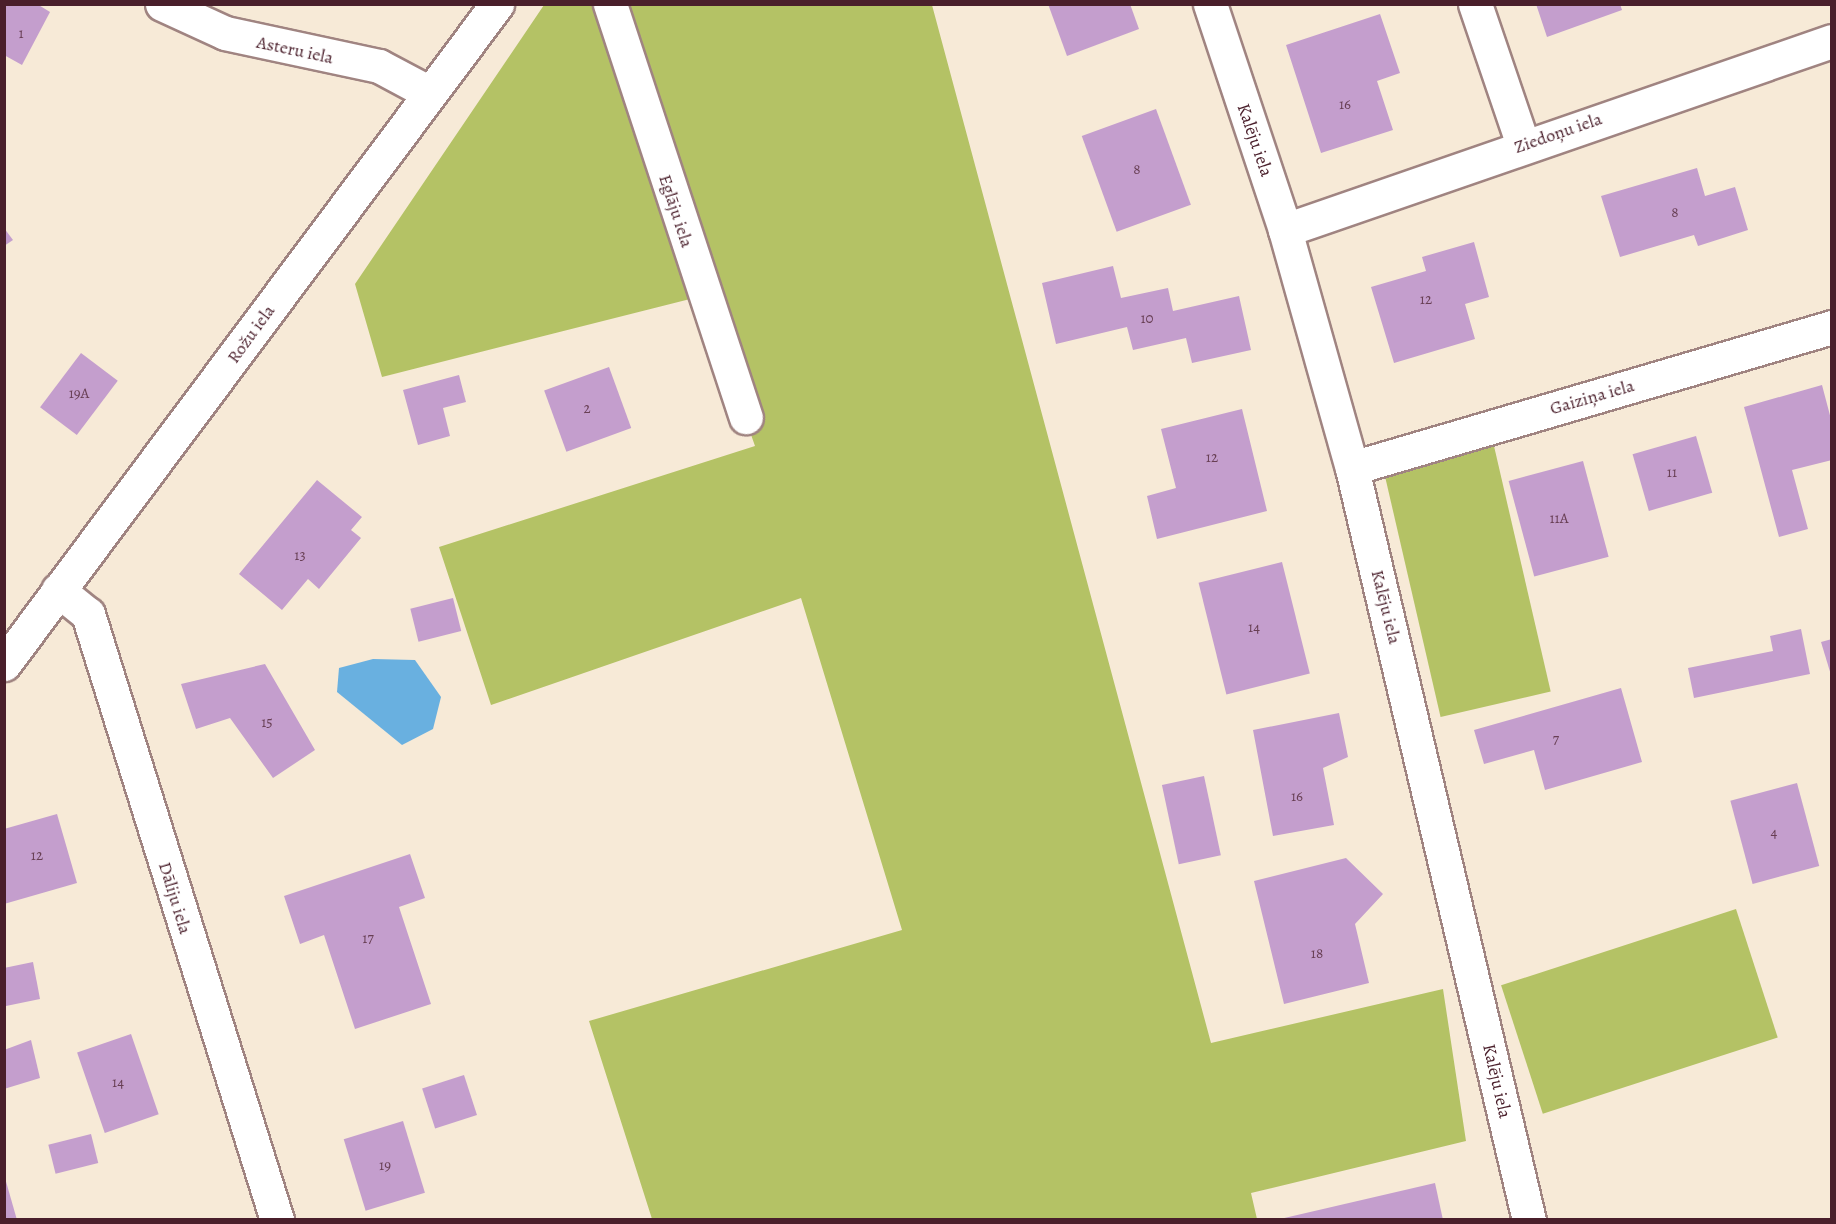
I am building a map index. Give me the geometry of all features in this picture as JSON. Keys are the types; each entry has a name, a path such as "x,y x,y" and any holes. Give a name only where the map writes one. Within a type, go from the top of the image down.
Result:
{"street":[{"name":"Asteru iela","path":"162,4 225,33 378,66 428,92"},
{"name":"Rožu iela","path":"4,664 428,92 497,4"},
{"name":"Eglāju iela","path":"610,4 746,417"},
{"name":"Kalēju iela","path":"1210,4 1285,230 1352,468 1529,1220"},
{"path":"1475,4 1523,145"},
{"name":"Ziedoņu iela","path":"1285,230 1523,145 1832,41"},
{"name":"Gaiziņa iela","path":"1352,468 1832,327"},
{"name":"Dāliju iela","path":"58,590 88,614 277,1220"}],"green space":[{"path":"544,5 932,5 1211,1043 1443,989 1466,1141 1251,1193 1257,1219 652,1219 589,1021 902,930 801,598 491,705 439,547 755,446 702,296 382,377 355,284"},
{"path":"1494,446 1551,692 1441,717 1384,471"},
{"path":"1736,909 1778,1037 1543,1114 1501,985"}],"water":[{"path":"373,659 415,660 441,697 433,729 402,745 337,692 339,668"}],"building":[{"path":"4,4 37,4 50,12 22,65 4,55"},
{"path":"1048,4 1130,4 1139,29 1067,56"},
{"path":"1536,4 1620,4 1622,10 1547,37"},
{"path":"1380,14 1400,73 1377,81 1393,130 1321,153 1286,45"},
{"path":"1156,109 1191,205 1117,232 1082,136"},
{"path":"1697,168 1705,196 1735,187 1748,230 1698,246 1694,235 1620,257 1601,196"},
{"path":"4,228 13,240 4,246"},
{"path":"1474,242 1489,297 1465,304 1475,339 1394,363 1371,287 1426,271 1422,257"},
{"path":"1113,266 1121,298 1168,288 1173,311 1239,296 1251,350 1192,363 1186,338 1133,350 1127,327 1056,344 1042,283"},
{"path":"81,353 118,381 77,435 40,407"},
{"path":"609,367 631,428 566,452 544,391"},
{"path":"459,375 466,402 443,408 450,436 418,445 403,390"},
{"path":"1822,385 1832,423 1832,460 1792,470 1808,529 1779,537 1744,407"},
{"path":"1242,409 1267,511 1157,539 1147,496 1176,488 1161,429"},
{"path":"1696,436 1712,493 1649,511 1633,454"},
{"path":"1583,461 1609,557 1534,577 1509,481"},
{"path":"317,480 362,517 351,530 361,538 319,589 308,579 282,610 239,574"},
{"path":"1282,562 1310,674 1226,694 1199,583"},
{"path":"453,598 461,631 419,642 410,609"},
{"path":"1801,629 1810,674 1694,698 1688,668 1773,651 1770,636"},
{"path":"1832,639 1832,675 1831,675 1821,642"},
{"path":"265,664 315,750 273,778 230,718 196,729 181,684"},
{"path":"1621,688 1642,762 1545,790 1534,750 1484,764 1474,730"},
{"path":"1339,713 1348,757 1323,768 1334,825 1273,836 1253,730"},
{"path":"1204,776 1221,855 1179,864 1162,785"},
{"path":"1797,783 1819,866 1753,884 1730,801"},
{"path":"57,814 77,883 4,904 4,829"},
{"path":"410,854 425,898 399,907 431,1004 355,1029 324,935 300,944 284,896"},
{"path":"1346,858 1383,894 1355,924 1369,983 1284,1004 1254,881"},
{"path":"33,962 40,999 6,1006 4,968"},
{"path":"131,1034 159,1114 105,1133 77,1053"},
{"path":"31,1040 40,1078 4,1089 4,1050"},
{"path":"464,1075 477,1115 435,1129 422,1089"},
{"path":"403,1121 425,1193 366,1211 344,1139"},
{"path":"91,1134 98,1163 56,1174 48,1145"},
{"path":"5,1178 17,1220 4,1220"},
{"path":"1435,1183 1443,1220 1280,1220 1280,1219"}]}
